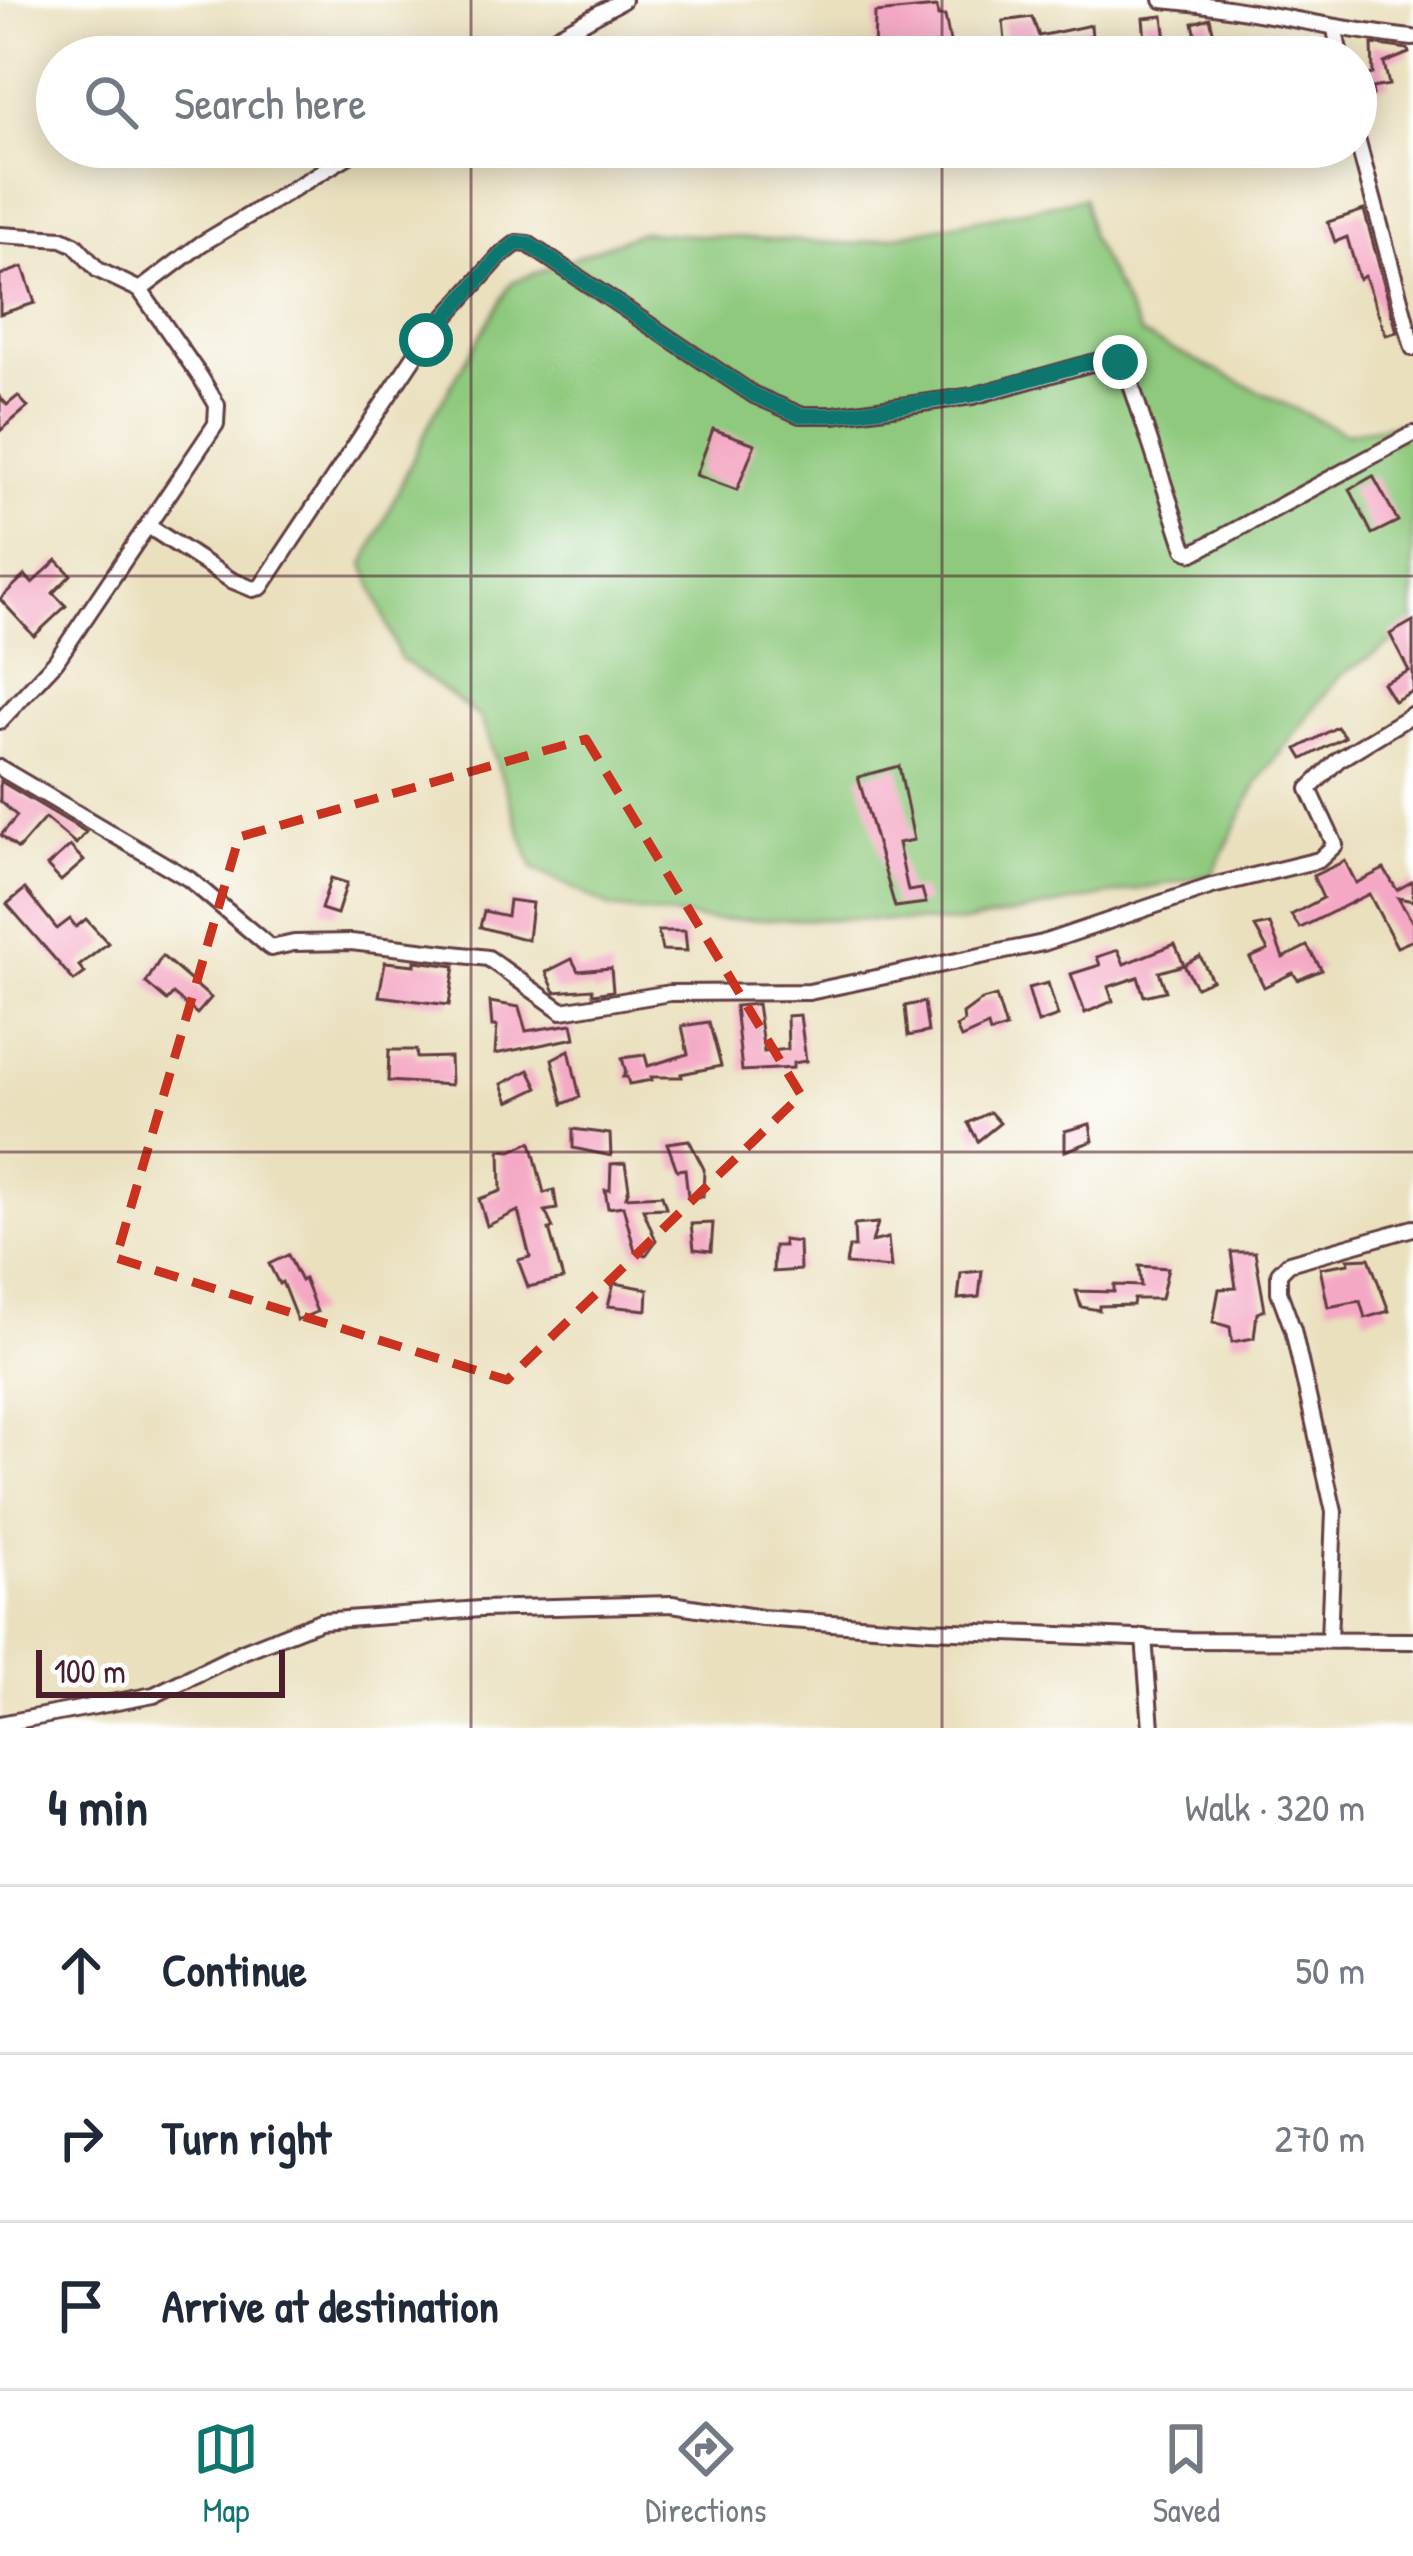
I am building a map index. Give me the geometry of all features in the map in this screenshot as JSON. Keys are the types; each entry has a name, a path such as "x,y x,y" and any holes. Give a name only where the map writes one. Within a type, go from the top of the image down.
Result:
{"street":[{"path":"557,36 623,0"},
{"path":"1162,0 1229,5 1335,29 1413,38"},
{"path":"1335,29 1336,36"},
{"path":"140,290 201,244 329,168"},
{"path":"1365,168 1413,347"},
{"path":"0,235 62,239 75,245 98,270 140,290 217,405 216,424 206,442 56,661 0,721"},
{"path":"148,526 230,580 253,589 261,586 426,340 517,243 528,244 754,395 800,415 834,415 973,395 1113,357 1127,372 1185,549 1193,553 1413,434"},
{"path":"0,768 189,879 271,948 351,942 488,958 562,1011 670,992 809,992 1043,944 1212,886 1319,860 1335,845 1309,789 1337,760 1413,714"},
{"path":"1329,1640 1334,1512 1294,1330 1279,1292 1279,1274 1289,1264 1413,1228"},
{"path":"0,1724 154,1695 320,1621 480,1609 672,1604 762,1618 929,1630 1413,1641"},
{"path":"1144,1637 1150,1728"}],"highlighted area":[{"path":"586,739 801,1095 507,1380 116,1258 239,837"}],"green space":[{"path":"1084,198 1090,236 1141,334 1345,433 1413,422 1413,629 1338,677 1258,781 1212,875 964,923 706,920 612,908 533,868 481,718 400,658 364,564 433,416 512,282 641,232 856,244"}],"building":[{"path":"937,7 938,16 945,16 949,36 874,36 875,13"},
{"path":"1163,16 1165,36 1145,36 1143,18"},
{"path":"1032,17 1039,36 1004,36 1003,21"},
{"path":"1210,18 1214,36 1196,36 1193,23"},
{"path":"1091,25 1092,36 1039,36"},
{"path":"1377,45 1408,49 1409,53 1384,63 1389,85 1377,87"},
{"path":"1364,210 1397,332 1386,335 1365,276 1359,279 1347,237 1335,242 1328,222"},
{"path":"23,267 35,303 0,314 0,275"},
{"path":"18,396 28,407 0,431 0,397 7,405"},
{"path":"713,429 755,444 737,490 696,475"},
{"path":"1373,476 1398,521 1372,534 1350,489"},
{"path":"57,560 71,575 53,593 66,606 34,636 0,599 25,575 32,583"},
{"path":"1413,621 1413,691 1394,701 1383,683 1409,671 1390,634"},
{"path":"1337,727 1345,737 1303,759 1297,749"},
{"path":"899,766 914,840 898,843 908,891 922,889 926,903 895,907 858,777"},
{"path":"0,781 86,832 76,844 45,818 18,849 1,835 17,816 0,801"},
{"path":"70,846 84,861 61,881 47,866"},
{"path":"1345,861 1356,883 1384,869 1397,890 1413,881 1413,901 1398,898 1413,923 1413,940 1397,947 1369,894 1300,928 1291,915 1323,898 1313,876"},
{"path":"331,878 347,883 337,914 321,909"},
{"path":"25,889 57,929 70,919 76,927 86,919 108,943 79,966 85,973 74,981 7,904"},
{"path":"509,900 532,903 528,940 480,927 484,911 507,916"},
{"path":"1270,924 1283,958 1307,946 1322,970 1298,980 1293,973 1264,987 1250,958 1268,950 1255,927"},
{"path":"658,931 685,931 687,951 662,950"},
{"path":"1175,944 1184,965 1159,972 1166,991 1144,996 1138,977 1108,987 1113,1001 1085,1013 1071,974 1100,965 1097,957 1118,950 1124,964"},
{"path":"162,956 211,998 197,1014 173,994 167,1001 146,983"},
{"path":"1200,956 1212,980 1196,987 1184,965"},
{"path":"572,959 578,971 611,968 613,991 555,992 546,972"},
{"path":"415,961 455,966 449,1005 379,996 385,962 415,965"},
{"path":"1048,983 1058,1016 1038,1023 1028,988"},
{"path":"996,996 1006,1028 990,1033 988,1026 961,1038 956,1027 964,1022 963,1014"},
{"path":"490,1002 519,1007 526,1031 572,1024 575,1038 495,1054 497,1026 492,1026"},
{"path":"924,1002 928,1032 908,1036 905,1006"},
{"path":"757,1004 764,1052 788,1049 787,1016 800,1015 806,1061 793,1063 793,1068 742,1071 735,1006"},
{"path":"709,1022 721,1066 629,1084 623,1077 622,1058 645,1055 648,1066 688,1054 682,1026"},
{"path":"389,1050 416,1050 417,1058 450,1057 451,1085 388,1081"},
{"path":"569,1050 580,1097 563,1104 552,1059"},
{"path":"529,1070 538,1088 509,1102 502,1084"},
{"path":"990,1112 1000,1123 978,1141 968,1123"},
{"path":"1090,1124 1093,1141 1065,1151 1065,1131"},
{"path":"573,1129 610,1134 611,1156 573,1148"},
{"path":"689,1140 704,1169 703,1197 688,1196 685,1169 677,1170 667,1143"},
{"path":"531,1142 544,1193 554,1190 557,1209 545,1211 563,1279 528,1287 518,1260 530,1257 518,1211 487,1226 479,1199 501,1191 500,1150 511,1151"},
{"path":"625,1163 626,1197 662,1195 666,1208 643,1209 656,1241 646,1255 635,1251 623,1206 608,1208 605,1190 610,1190 611,1164"},
{"path":"713,1223 711,1251 694,1249 691,1224"},
{"path":"878,1223 872,1242 888,1238 891,1268 846,1264 849,1247 855,1247 854,1225"},
{"path":"783,1240 799,1242 800,1270 773,1272 774,1246 784,1246"},
{"path":"1231,1252 1255,1252 1265,1310 1257,1313 1254,1338 1232,1342 1230,1327 1213,1322 1219,1289 1236,1288"},
{"path":"288,1255 317,1312 297,1320 269,1264"},
{"path":"1369,1258 1389,1311 1365,1318 1360,1301 1328,1307 1320,1268"},
{"path":"1139,1266 1168,1268 1161,1299 1134,1299 1133,1305 1099,1306 1099,1310 1081,1307 1076,1291 1114,1292 1114,1285 1141,1286"},
{"path":"982,1271 979,1297 958,1299 961,1273"},
{"path":"614,1283 648,1289 647,1310 608,1306"}],"route":[{"path":"426,340 517,243 528,244 754,395 800,415 834,415 973,395 1105,358 1120,362"}]}
